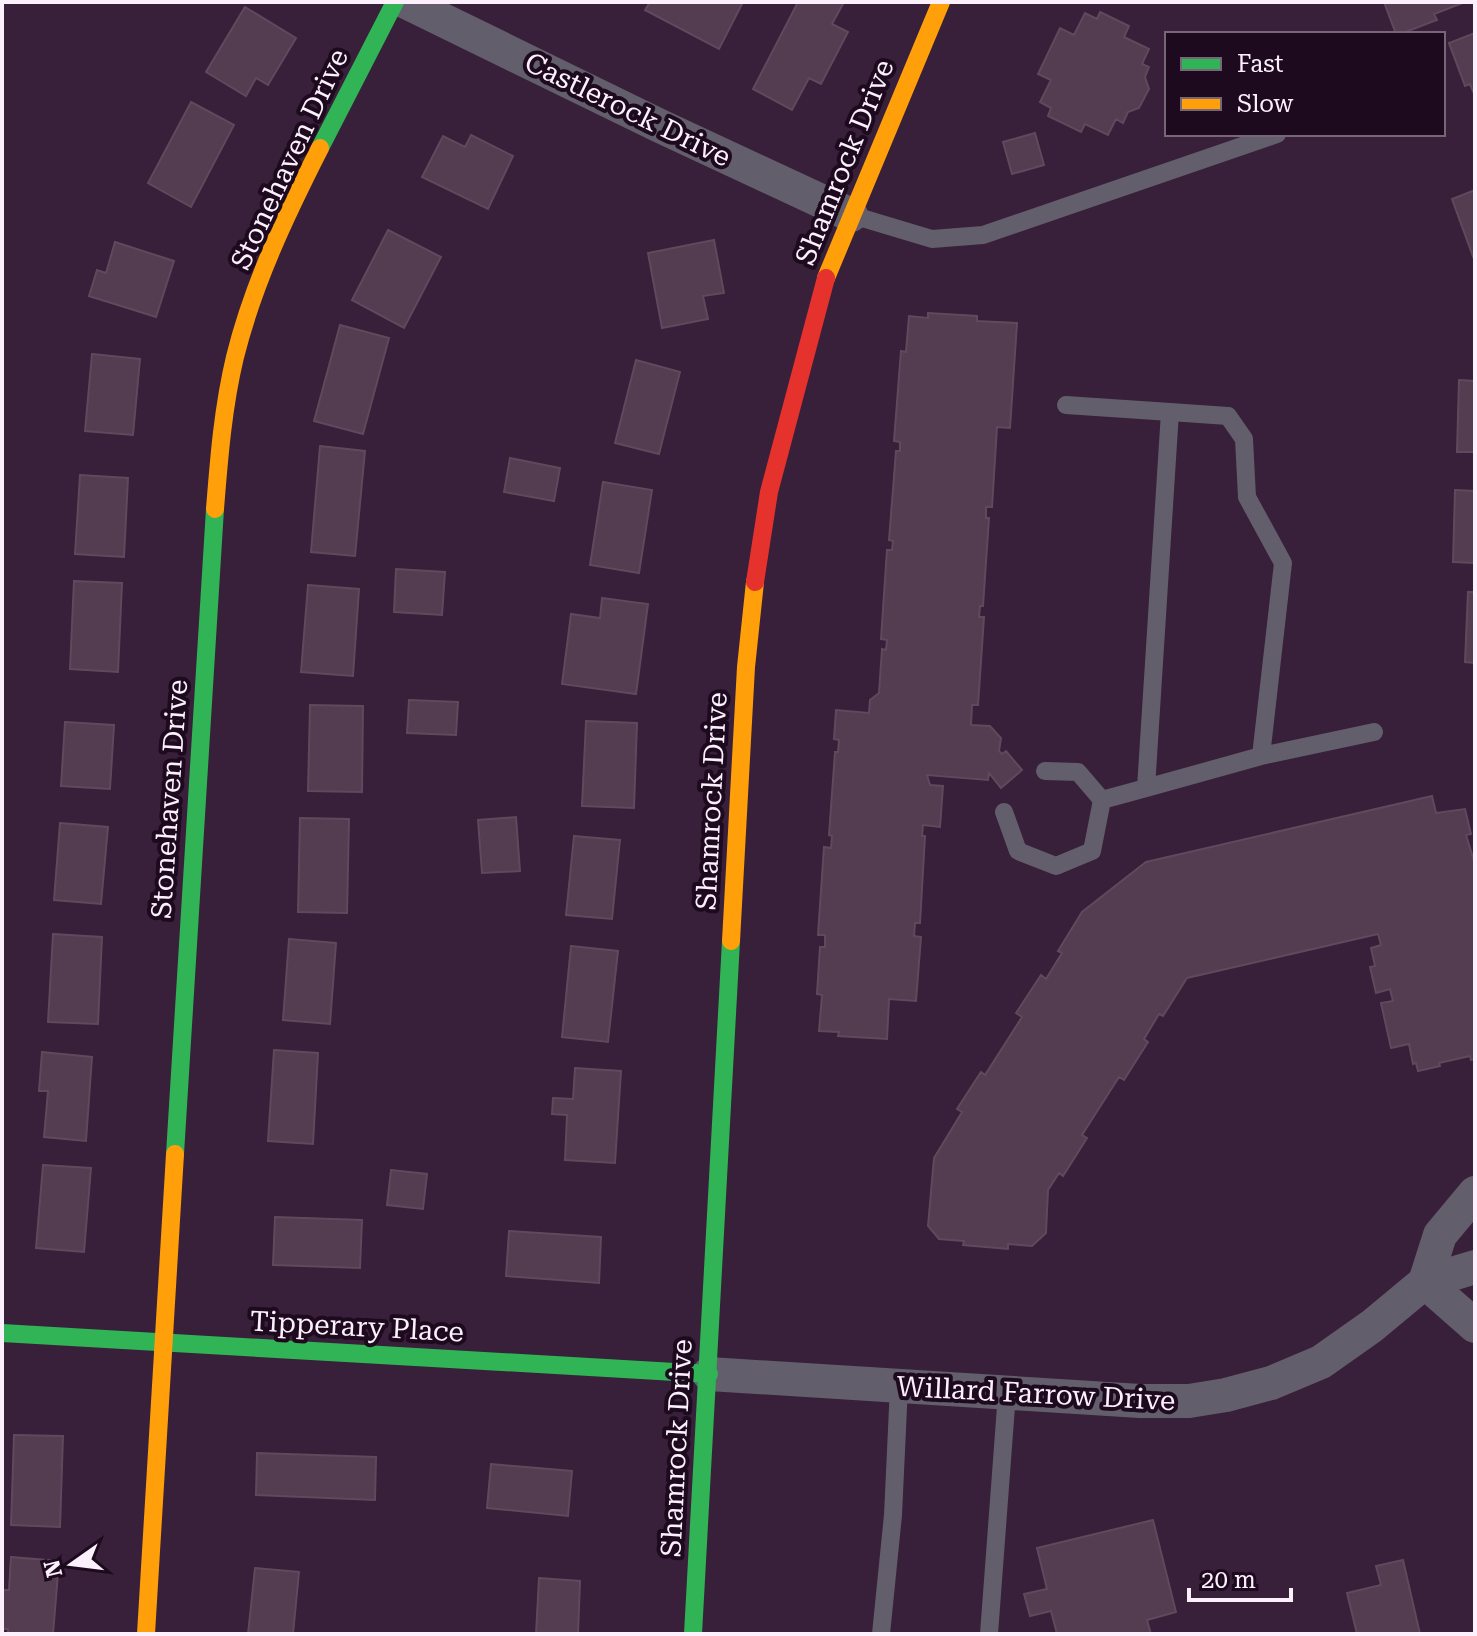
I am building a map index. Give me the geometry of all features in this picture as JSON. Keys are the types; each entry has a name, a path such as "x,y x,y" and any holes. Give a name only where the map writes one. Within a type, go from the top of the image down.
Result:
{"street":[{"name":"Stonehaven Drive","path":"146,1634 210,589 222,446 233,368 243,328 279,235 395,2"},
{"name":"Castlerock Drive","path":"406,2 851,215"},
{"name":"Shamrock Drive","path":"693,1634 746,667 759,550 786,422 829,269 941,2"},
{"path":"1475,1193 1440,1235 1425,1282 1475,1326"},
{"name":"Willard Farrow Drive","path":"709,1374 1140,1401 1189,1401 1271,1383 1321,1362 1372,1326 1425,1282 1475,1267"},
{"name":"Tipperary Place","path":"2,1333 709,1374"}],"lane":[{"path":"851,215 932,239 983,235 1271,136"},
{"path":"1066,405 1228,416 1244,439 1247,497 1283,563 1261,756"},
{"path":"1146,788 1170,412"},
{"path":"1102,800 1261,756 1374,732"},
{"path":"1045,771 1078,772 1102,800"},
{"path":"1004,812 1018,851 1056,866 1092,851 1102,800"},
{"path":"881,1634 893,1515 899,1386"},
{"path":"989,1634 1007,1393"}],"building":[{"path":"650,2 742,4 719,49 645,10"},
{"path":"798,2 844,2 832,24 848,32 821,84 809,78 792,110 753,89"},
{"path":"1384,2 1465,2 1434,14 1437,20 1405,32 1395,32"},
{"path":"245,7 296,38 268,85 256,78 246,96 206,72"},
{"path":"1100,12 1129,26 1124,37 1149,49 1142,64 1149,67 1145,77 1149,89 1139,108 1128,112 1123,123 1116,119 1108,135 1085,124 1081,132 1048,116 1051,108 1040,102 1051,80 1038,74 1060,28 1074,35 1085,13 1097,19"},
{"path":"1475,33 1475,96 1470,84 1465,86 1449,43"},
{"path":"191,102 234,125 191,207 148,183"},
{"path":"1035,133 1044,165 1012,174 1003,142"},
{"path":"471,135 513,156 488,209 422,177 443,136 465,147"},
{"path":"1475,190 1475,262 1452,199"},
{"path":"388,230 441,257 404,328 352,300"},
{"path":"714,240 724,293 703,296 708,319 662,328 648,253"},
{"path":"115,242 174,261 156,317 89,296 97,270 106,273"},
{"path":"928,313 977,316 977,321 1017,323 1010,428 997,427 992,507 986,507 986,518 989,518 983,606 980,606 979,617 984,617 978,705 972,705 971,725 990,726 1001,738 999,751 1002,754 1006,751 1022,770 1001,788 989,773 988,780 927,775 930,785 943,786 940,827 923,825 920,923 915,923 914,936 921,937 916,1001 889,999 887,1039 838,1036 839,1032 819,1031 822,995 817,994 820,947 825,947 825,935 818,935 824,847 831,848 832,836 829,835 835,752 838,752 839,740 834,739 836,710 869,713 870,700 879,693 882,649 886,650 887,640 881,639 887,550 892,550 893,541 889,540 896,451 900,451 900,442 894,441 901,351 906,352 909,316 928,318"},
{"path":"340,325 389,338 363,434 314,421"},
{"path":"92,354 140,359 133,435 85,431"},
{"path":"636,360 680,372 659,454 615,443"},
{"path":"1459,380 1475,381 1475,452 1457,452"},
{"path":"320,446 365,451 355,556 311,552"},
{"path":"510,458 560,468 554,501 504,492"},
{"path":"80,475 128,478 124,557 75,554"},
{"path":"603,482 652,490 639,573 590,565"},
{"path":"1455,490 1475,491 1475,563 1453,562"},
{"path":"396,569 445,572 442,615 394,612"},
{"path":"74,581 122,583 118,672 70,669"},
{"path":"308,585 359,589 353,676 301,672"},
{"path":"1468,592 1475,592 1475,663 1465,662"},
{"path":"602,598 648,604 636,694 562,684 571,614 600,618"},
{"path":"409,700 458,702 456,735 407,733"},
{"path":"310,705 363,706 362,792 308,791"},
{"path":"586,721 637,723 634,808 582,806"},
{"path":"65,722 114,725 110,789 61,786"},
{"path":"1432,796 1436,813 1465,809 1471,834 1466,835 1475,864 1475,1059 1471,1060 1470,1056 1418,1071 1416,1063 1413,1064 1409,1044 1391,1048 1381,1003 1393,1001 1390,989 1376,993 1370,967 1375,966 1371,948 1381,945 1378,934 1187,978 1163,1016 1159,1014 1144,1039 1148,1042 1124,1080 1119,1077 1082,1135 1087,1138 1063,1176 1059,1173 1048,1190 1046,1233 1032,1246 1008,1244 1008,1249 963,1245 964,1241 939,1239 928,1226 934,1158 962,1112 957,1109 981,1072 985,1075 1022,1017 1016,1013 1041,975 1046,979 1062,953 1058,951 1082,912 1146,862"},
{"path":"516,817 520,871 482,873 478,820"},
{"path":"300,818 349,819 347,913 298,912"},
{"path":"60,823 108,827 101,904 54,900"},
{"path":"574,836 620,840 612,919 566,915"},
{"path":"53,934 102,937 98,1024 48,1022"},
{"path":"289,939 336,943 330,1024 283,1020"},
{"path":"571,946 618,951 608,1042 562,1037"},
{"path":"274,1050 318,1053 313,1144 268,1141"},
{"path":"42,1052 92,1057 86,1141 44,1137 48,1091 39,1091"},
{"path":"575,1068 621,1071 615,1163 565,1160 567,1115 552,1114 553,1098 573,1099"},
{"path":"43,1165 91,1168 84,1252 36,1248"},
{"path":"391,1170 427,1174 423,1209 387,1205"},
{"path":"275,1217 362,1220 360,1268 273,1265"},
{"path":"509,1231 601,1237 599,1283 506,1276"},
{"path":"14,1435 63,1436 60,1527 11,1525"},
{"path":"257,1453 376,1457 375,1500 256,1495"},
{"path":"491,1464 572,1471 568,1516 487,1508"},
{"path":"1153,1520 1176,1612 1147,1620 1151,1634 1057,1634 1051,1611 1030,1616 1024,1594 1047,1589 1037,1548"},
{"path":"11,1557 59,1561 53,1634 8,1634 8,1629 2,1629 2,1590 9,1590"},
{"path":"1403,1560 1420,1634 1357,1634 1347,1593 1381,1585 1376,1566"},
{"path":"255,1568 299,1572 293,1634 248,1634"},
{"path":"539,1578 580,1581 578,1634 536,1634"}],"traffic: fast":[{"path":"320,148 395,2"},
{"path":"175,1154 215,509"},
{"path":"693,1634 731,941"},
{"path":"2,1333 709,1374"}],"traffic: slow":[{"path":"826,278 941,2"},
{"path":"215,509 224,414 242,330 272,250 320,148"},
{"path":"731,941 746,667 755,582"},
{"path":"146,1634 175,1154"}],"traffic: jam":[{"path":"755,582 769,492 826,278"}]}
